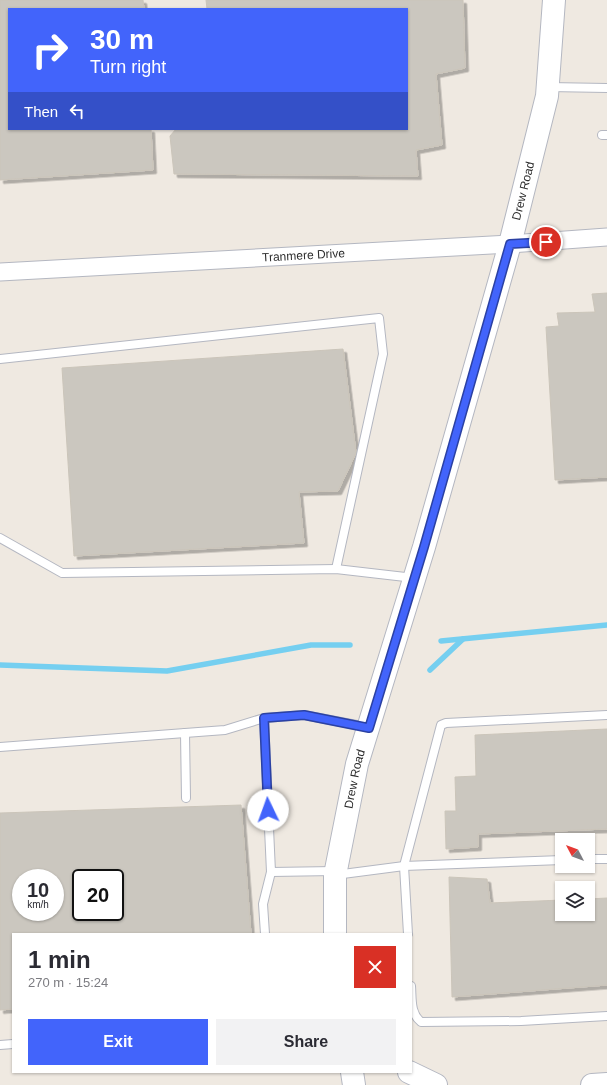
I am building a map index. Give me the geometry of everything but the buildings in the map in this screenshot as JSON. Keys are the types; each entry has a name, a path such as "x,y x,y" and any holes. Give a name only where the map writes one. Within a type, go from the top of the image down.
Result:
{"street":[{"name":"Drew Road","path":"335,933 335,873 357,764 415,578 510,244 547,96 554,0"},
{"name":"Tranmere Drive","path":"0,272 510,244 607,237"},
{"path":"352,1073 354,1085"},
{"path":"411,1073 436,1085"},
{"path":"592,1085 607,1084"}],"lane":[{"path":"547,87 607,88"},
{"path":"0,358 379,318 383,354 336,569"},
{"path":"0,538 62,573 336,569 415,578"},
{"path":"0,747 225,730 264,718 304,715 369,728"},
{"path":"408,933 404,866 441,725 446,723 607,715"},
{"path":"264,718 271,872 263,904 265,933"},
{"path":"185,733 186,798"},
{"path":"595,860 607,859"},
{"path":"271,872 335,873 404,866 555,860"},
{"path":"412,999 413,1012 421,1022 521,1021 607,1016"},
{"path":"0,1045 12,1044"}],"waterway":[{"path":"441,641 607,625"},
{"path":"430,670 463,639"},
{"path":"0,665 167,671 311,645 350,645"}],"route":[{"path":"268,810 264,718 304,715 369,728 424,547 510,244 546,242"}]}
